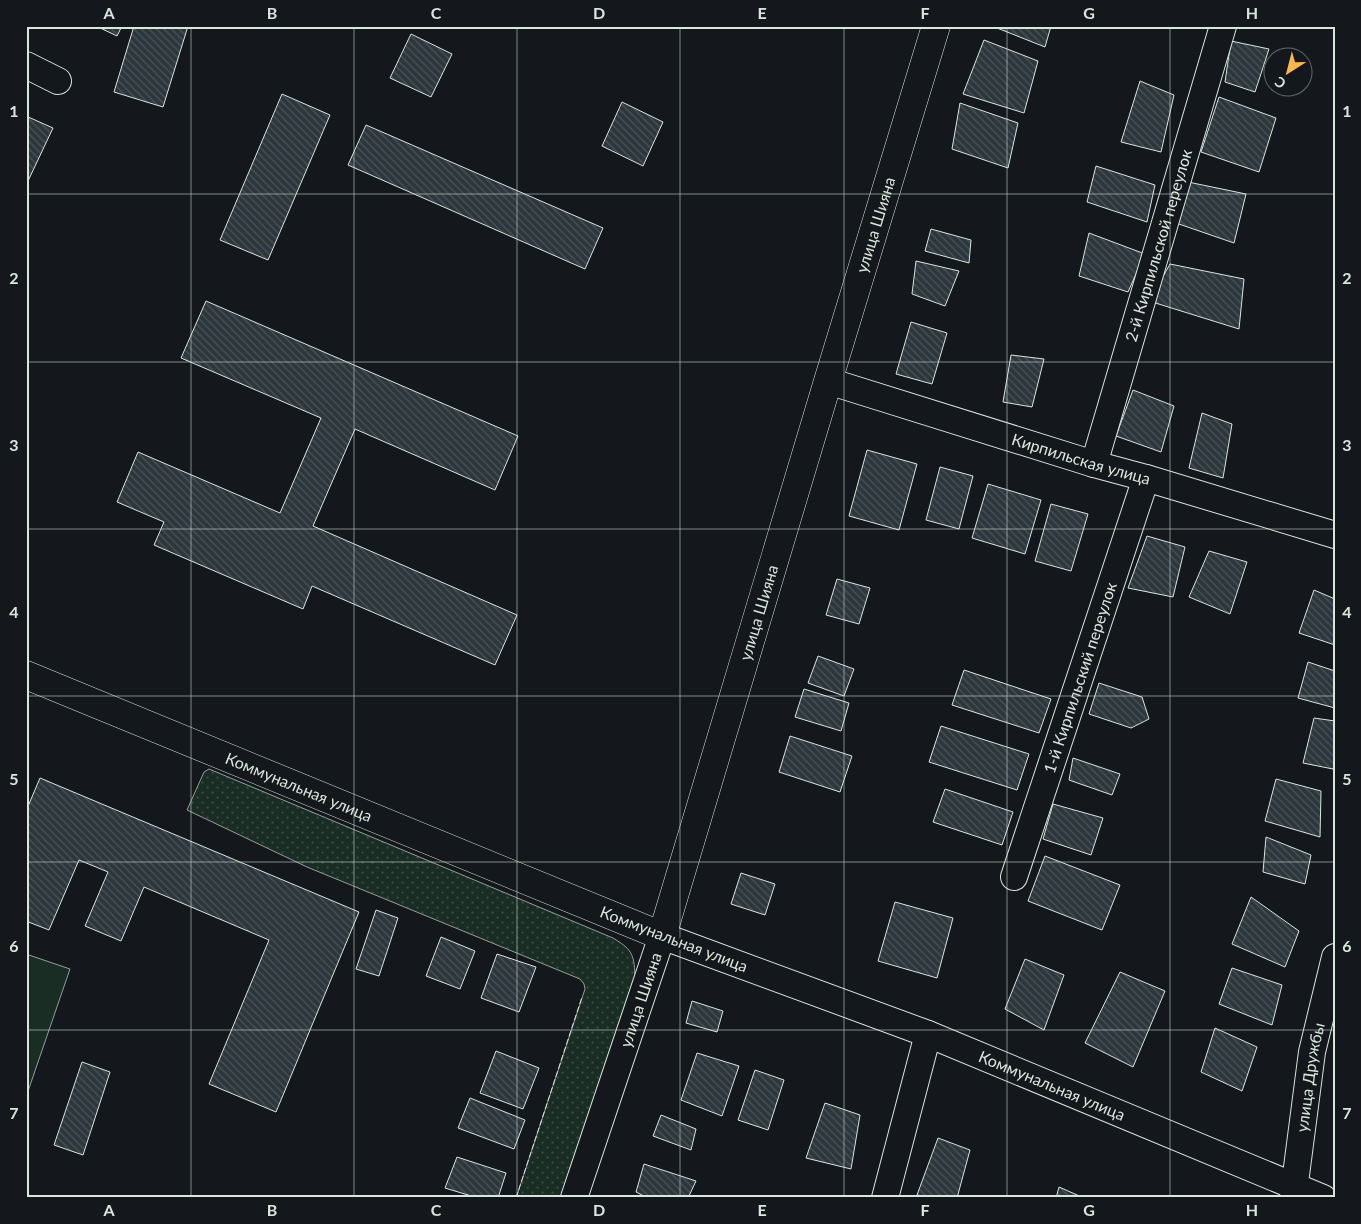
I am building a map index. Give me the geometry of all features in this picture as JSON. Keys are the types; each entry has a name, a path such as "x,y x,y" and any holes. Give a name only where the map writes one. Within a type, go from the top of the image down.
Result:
{"street":[{"name":"улица Шияна","path":"574,1198 662,936 936,26"},
{"name":"2-й Кирпильской переулок","path":"1094,464 1222,26"},
{"path":"26,65 58,81"},
{"name":"Кирпильская улица","path":"828,381 1094,464 1335,535"},
{"name":"1-й Кирпильский переулок","path":"1014,877 1146,478"},
{"name":"Коммунальная улица","path":"26,675 662,936 928,1034 1294,1192 1323,1198"},
{"name":"улица Дружбы","path":"1294,1192 1312,1052 1335,957"},
{"path":"886,1198 928,1034"}],"green space":[{"path":"209,769 613,938 628,949 634,961 635,975 560,1198 516,1198 585,989 580,979 307,867 187,810 204,772"},
{"path":"26,954 70,969 26,1097"}],"building":[{"path":"96,26 122,26 117,36"},
{"path":"134,26 188,26 163,107 114,92"},
{"path":"992,26 1051,26 1045,47"},
{"path":"411,34 452,54 431,97 390,78"},
{"path":"984,40 1038,61 1024,113 963,94"},
{"path":"1231,41 1264,48 1264,64 1255,92 1225,82"},
{"path":"1140,81 1174,95 1161,152 1121,142"},
{"path":"282,94 330,115 268,260 220,240"},
{"path":"1219,97 1276,118 1259,172 1201,152"},
{"path":"622,102 663,122 643,166 602,146"},
{"path":"960,103 1018,123 1008,168 952,149"},
{"path":"26,116 53,128 28,181 26,180"},
{"path":"366,125 603,228 585,269 348,165"},
{"path":"1096,166 1155,185 1147,222 1087,202"},
{"path":"1188,182 1246,194 1234,243 1176,223"},
{"path":"931,229 971,240 969,263 925,251"},
{"path":"1089,233 1145,254 1128,292 1079,276"},
{"path":"916,261 959,271 945,306 912,294"},
{"path":"1170,264 1244,279 1239,329 1149,301"},
{"path":"206,301 518,436 495,490 355,429 313,526 517,615 495,665 312,586 303,609 154,545 164,522 117,502 138,452 280,513 321,418 181,358"},
{"path":"911,322 947,333 932,384 896,374"},
{"path":"1011,355 1044,359 1032,407 1003,402"},
{"path":"1133,390 1174,406 1161,452 1116,436"},
{"path":"1202,413 1232,424 1223,478 1189,468"},
{"path":"867,450 917,464 899,530 849,516"},
{"path":"940,467 973,476 959,529 926,520"},
{"path":"988,484 1041,500 1025,554 972,538"},
{"path":"1051,504 1088,514 1071,571 1035,561"},
{"path":"1147,536 1185,547 1173,597 1128,588"},
{"path":"1209,551 1247,562 1230,614 1189,597"},
{"path":"837,579 870,588 859,624 826,615"},
{"path":"1314,590 1335,599 1335,645 1299,633"},
{"path":"818,656 854,669 844,696 808,683"},
{"path":"1308,662 1335,671 1335,708 1298,698"},
{"path":"964,670 1051,699 1039,733 952,705"},
{"path":"1099,683 1142,697 1149,719 1131,728 1089,714"},
{"path":"804,689 849,703 841,731 795,717"},
{"path":"1314,718 1335,721 1335,764 1333,769 1303,763"},
{"path":"941,726 1029,754 1017,790 929,762"},
{"path":"790,736 852,756 840,792 779,772"},
{"path":"1073,758 1120,774 1112,795 1069,780"},
{"path":"40,778 359,912 276,1112 209,1084 269,940 144,887 121,941 85,926 108,872 79,860 49,930 26,921 26,811"},
{"path":"1276,779 1321,791 1320,837 1265,821"},
{"path":"945,789 1013,812 1002,845 933,822"},
{"path":"1053,804 1103,818 1091,855 1043,839"},
{"path":"1266,837 1311,855 1305,884 1263,872"},
{"path":"1045,856 1120,885 1102,930 1028,901"},
{"path":"741,873 775,884 765,915 731,904"},
{"path":"1251,897 1299,931 1285,967 1232,944"},
{"path":"895,902 953,918 937,978 878,961"},
{"path":"376,910 398,918 379,976 356,969"},
{"path":"441,937 475,951 460,989 426,976"},
{"path":"497,954 536,967 519,1012 481,998"},
{"path":"1025,959 1064,975 1044,1030 1005,1009"},
{"path":"1232,968 1282,985 1272,1025 1219,1004"},
{"path":"1120,972 1165,991 1133,1067 1085,1043"},
{"path":"692,1001 723,1011 717,1032 686,1023"},
{"path":"1215,1028 1257,1047 1242,1091 1201,1072"},
{"path":"496,1051 539,1068 523,1109 480,1093"},
{"path":"697,1053 739,1066 722,1116 681,1100"},
{"path":"82,1062 110,1072 83,1155 54,1145"},
{"path":"755,1070 784,1080 768,1130 738,1120"},
{"path":"470,1098 525,1120 514,1149 458,1128"},
{"path":"825,1103 860,1115 851,1169 806,1158"},
{"path":"661,1115 696,1129 691,1150 653,1136"},
{"path":"938,1138 970,1150 957,1198 935,1198 917,1195"},
{"path":"457,1157 506,1173 498,1198 478,1198 445,1188"},
{"path":"644,1164 696,1181 688,1198 648,1198 636,1192"},
{"path":"1059,1187 1084,1198 1056,1198"}],"fence":[{"path":"516,1198 582,997"}]}
